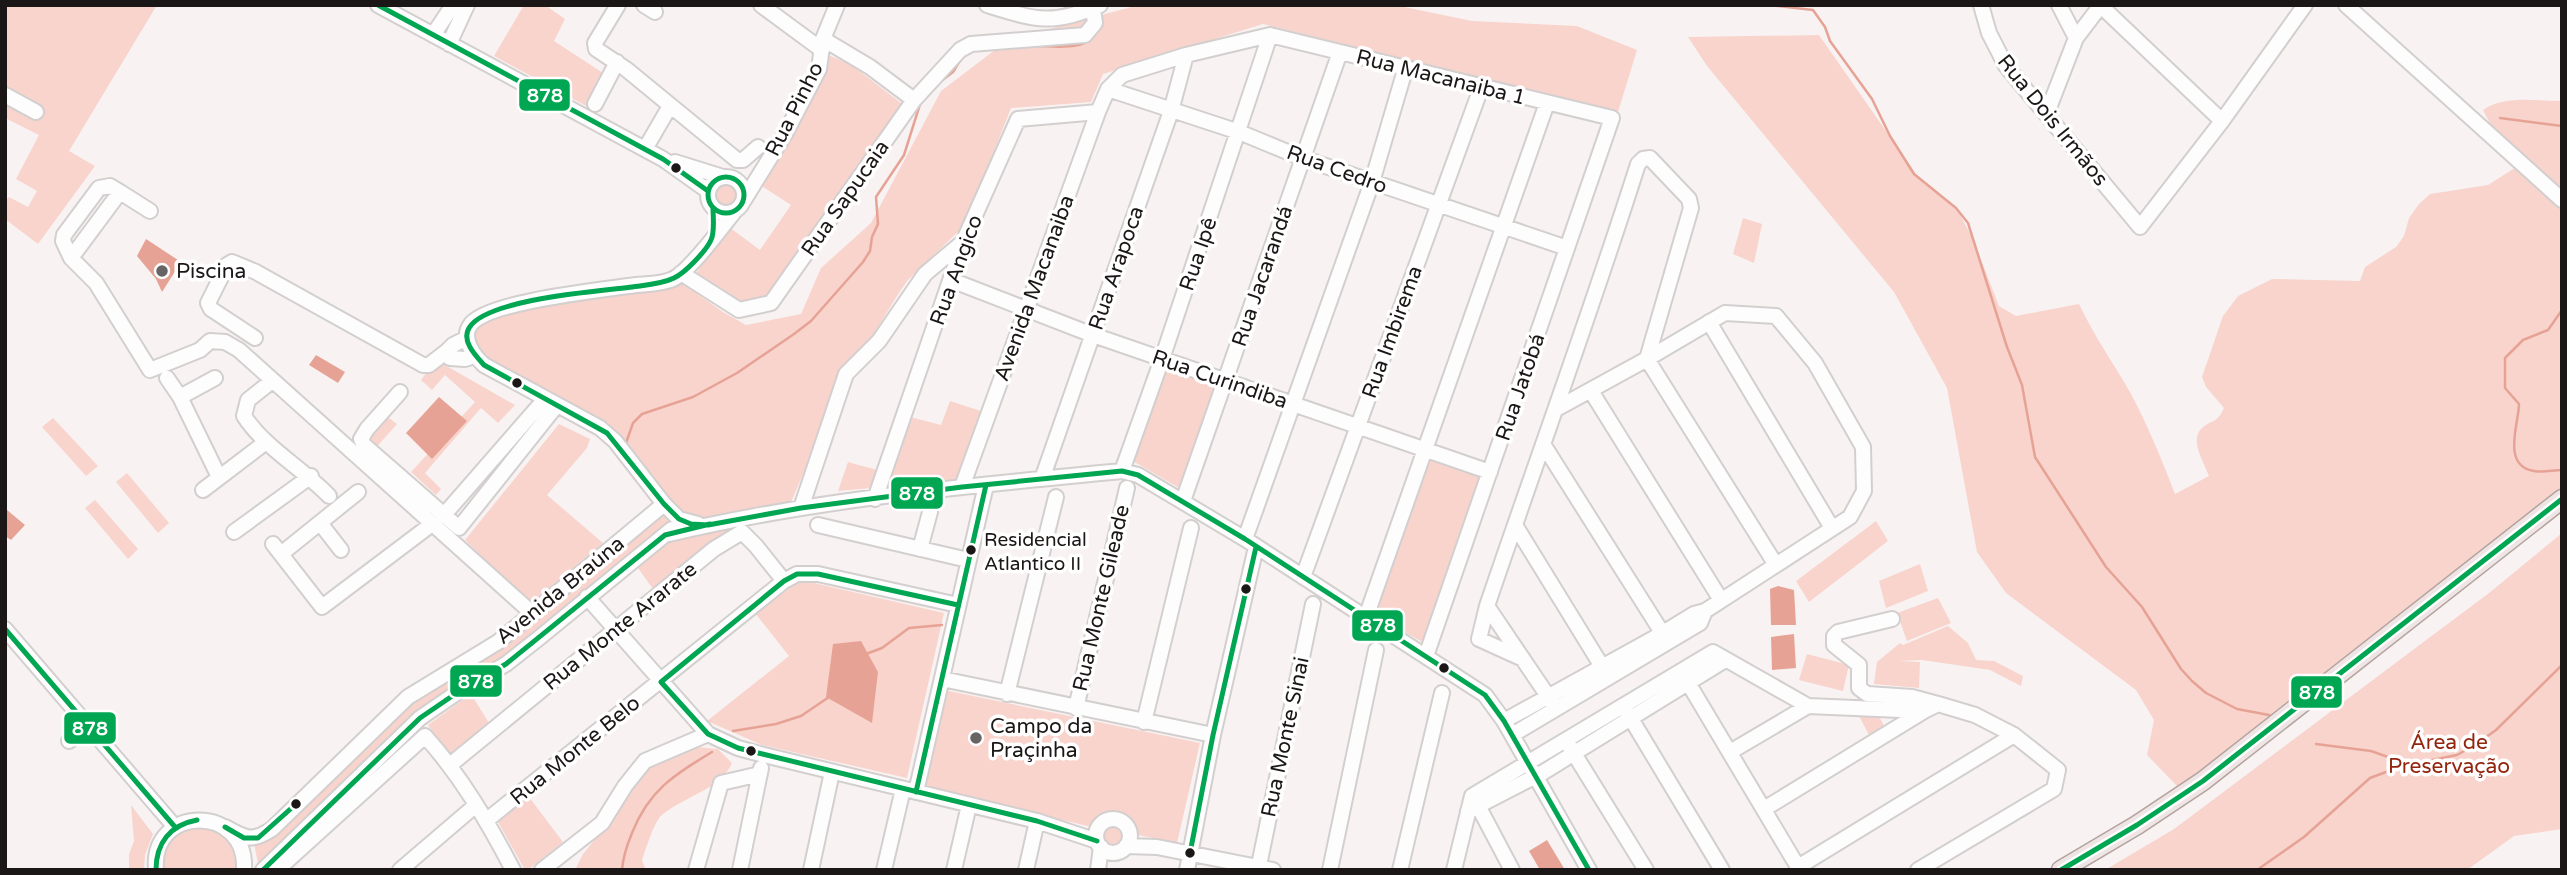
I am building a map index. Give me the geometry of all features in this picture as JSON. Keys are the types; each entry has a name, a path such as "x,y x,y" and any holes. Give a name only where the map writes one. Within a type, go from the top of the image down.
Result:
{"main road":[{"path":"2061,870 2137,825 2203,781 2562,499"},
{"path":"2083,870 2199,798 2562,513"}],"street":[{"path":"379,5 663,159 708,191"},
{"path":"433,35 453,5"},
{"path":"449,44 467,5"},
{"path":"618,5 594,46 596,49 617,62 737,160 743,160 758,147"},
{"path":"761,5 822,44 870,67 914,100"},
{"name":"Rua Pinho","path":"445,356 467,338 471,324 483,314 525,302 673,280 681,273 739,206 786,132 819,69 822,44 837,5"},
{"path":"987,5 1020,15 1054,20 1074,17 1097,7"},
{"name":"Rua Dois Irmãos","path":"1981,5 1989,33 2006,66 2140,226 2222,121"},
{"path":"2059,5 2076,38"},
{"path":"2047,113 2076,38 2101,6 2222,121 2305,5"},
{"path":"2346,5 2562,201"},
{"name":"Rua Sapucaia","path":"681,273 739,310 771,303 914,100 960,50 971,44 1086,35 1095,23 1097,7"},
{"path":"1108,89 1122,75 1186,55 1270,35"},
{"name":"Rua Macanaiba 1","path":"1270,35 1405,70 1612,118"},
{"name":"Rua Ipê","path":"1122,471 1270,35"},
{"name":"Rua Jacarandá","path":"1183,501 1340,52"},
{"name":"Rua Arapoca","path":"1042,479 1171,111 1186,55"},
{"path":"595,104 617,62"},
{"path":"1186,870 1251,543 1294,404 1371,182 1405,70"},
{"name":"Rua Imbirema","path":"1304,577 1481,88"},
{"name":"Rua Cedro","path":"1108,89 1567,248"},
{"name":"Avenida Macanaiba","path":"962,487 1108,89"},
{"path":"5,94 36,112"},
{"path":"1366,617 1547,103"},
{"path":"645,149 670,106"},
{"name":"Rua Angico","path":"875,499 964,240 1018,119 1098,112"},
{"name":"Rua Jatobá","path":"1426,656 1612,118"},
{"path":"1524,660 1479,639 1638,164 1647,158 1656,162 1689,200 1691,208 1647,359 1776,565"},
{"path":"663,159 729,178 742,187 739,206 723,213 713,208"},
{"name":"Rua Pinho","path":"729,178 763,166"},
{"path":"712,239 713,208 708,191 712,183 729,178"},
{"path":"150,211 120,192 71,258 96,283 150,370 200,350 210,341 218,341 239,350 272,381 438,520 462,527 551,402"},
{"path":"800,508 846,374 879,341 925,274 964,240"},
{"path":"255,338 211,309 208,303 227,265 232,262 256,272 415,362 429,365 445,356 465,359 474,356"},
{"name":"Rua Curindiba","path":"951,281 1093,335 1490,472"},
{"path":"1504,722 1552,702 1666,638 1700,623 1705,611 1850,517 1864,491 1864,447 1815,363 1776,316 1725,313 1556,409"},
{"path":"1709,322 1832,528"},
{"path":"467,338 474,356 484,365 607,433 679,519 665,535"},
{"path":"167,378 180,397 219,477"},
{"path":"180,397 215,378"},
{"path":"272,381 248,400 244,416 267,442 330,496"},
{"path":"1591,391 1721,600"},
{"path":"400,392 367,429 361,439 364,445 533,614"},
{"path":"358,492 320,523 277,549 322,607 438,520 551,402"},
{"path":"203,490 267,442"},
{"path":"1543,444 1666,638"},
{"name":"Avenida Braúna","path":"263,870 412,724 461,690 506,664 665,535 800,508 962,487 1122,471 1138,475 1183,501 1485,695 1512,735 1589,870"},
{"path":"234,532 311,477"},
{"path":"884,870 942,679 986,485"},
{"name":"Rua Monte Gileade","path":"1076,708 1127,488"},
{"path":"1007,694 1056,497"},
{"name":"Avenida Braúna","path":"175,827 187,821 213,822 244,838 258,838 272,829 408,697 498,642 664,504"},
{"path":"920,549 929,512"},
{"name":"Avenida Braúna","path":"679,519 691,524 708,525"},
{"path":"320,523 341,550"},
{"path":"818,525 968,560"},
{"path":"1515,525 1606,672"},
{"path":"1144,722 1191,528"},
{"name":"Rua Monte Ararate","path":"450,765 714,549 742,532 785,581"},
{"name":"Rua Monte Belo","path":"487,820 797,574 818,574 958,605"},
{"path":"587,597 708,734 738,748 1066,829 1099,839 1109,852 1124,845 1157,847 1263,869"},
{"name":"Rua Monte Sinai","path":"1263,869 1313,604"},
{"path":"1488,606 1552,702"},
{"path":"1892,619 1838,632 1834,636 1834,645 1859,665 1859,688 1867,694 1912,697 1975,715 2014,735 2057,770 2054,789 1918,870"},
{"path":"5,629 175,827 160,843 156,870"},
{"path":"1330,870 1376,650"},
{"path":"1473,804 1535,776 1570,746 1627,711 1684,677 1725,660 1808,706 1924,711"},
{"path":"1684,677 1797,869 2014,735"},
{"path":"942,679 1213,735"},
{"path":"1400,870 1442,693"},
{"path":"1512,735 1552,702"},
{"path":"1764,809 1938,704"},
{"path":"1730,752 1808,706"},
{"path":"1627,711 1722,870"},
{"path":"69,741 88,725"},
{"path":"542,870 602,822 645,761 708,734"},
{"path":"277,870 425,736 450,765 487,820 513,870"},
{"path":"1454,870 1473,804 1527,762 1570,746"},
{"path":"1570,746 1646,870"},
{"path":"740,870 764,755"},
{"path":"811,870 832,772"},
{"path":"696,870 721,783 760,774"},
{"path":"1473,804 1512,870"},
{"path":"400,870 476,805"},
{"path":"954,870 969,805"},
{"path":"1098,870 1099,839 1104,822 1115,819 1125,825 1124,845 1108,870"},
{"path":"1026,870 1037,821"},
{"path":"225,827 241,847 244,870"}],"green space":[{"path":"5,5 157,5 69,151 95,166 38,244 5,219 5,202 9,197 28,207 37,191 16,179 39,135 5,118"},
{"path":"524,5 545,5 565,19 554,41 603,73 588,107 494,56"},
{"path":"1139,5 1395,5 1472,21 1577,26 1637,50 1618,112 1263,24 1103,74 1091,102 1011,108 965,225 907,281 895,299 817,441 789,507 682,518 611,433 581,410 484,361 471,334 480,321 494,315 682,283 746,325 801,314 821,268 871,223 941,91 1008,40"},
{"path":"1819,35 1916,174 1958,211 1973,239 1999,306 2016,316 2079,304 2137,406 2175,494 2209,476 2198,451 2197,438 2203,427 2217,418 2224,408 2206,387 2202,377 2223,316 2238,296 2272,279 2360,281 2365,267 2396,247 2404,236 2409,218 2430,194 2488,185 2521,164 2495,133 2483,110 2501,102 2562,101 2562,492 2214,765 2178,787 2147,755 2154,720 2136,690 2006,593 1977,552 1947,388 1894,292 1707,66 1688,37"},
{"path":"828,55 850,64 905,106 773,296 747,307 693,278 729,227 760,250 791,205 760,185"},
{"path":"725,182 734,185 737,194 734,203 725,206 716,203 713,194 716,185"},
{"path":"1743,218 1762,224 1754,263 1733,254"},
{"path":"436,360 515,405 498,423 481,408 425,473 441,489 436,495 411,472 475,402 445,375 432,390 421,380"},
{"path":"1165,364 1219,384 1181,489 1131,460"},
{"path":"950,401 984,412 971,441 959,480 886,486 910,417 941,425"},
{"path":"385,415 397,424 374,450 363,440"},
{"path":"53,418 98,466 86,476 42,427"},
{"path":"559,424 590,439 587,448 547,495 603,543 530,604 465,540"},
{"path":"1429,457 1483,476 1424,643 1373,614"},
{"path":"848,462 877,470 871,488 838,491"},
{"path":"127,473 169,523 158,533 116,482"},
{"path":"95,500 138,549 128,559 85,508"},
{"path":"665,512 671,521 555,617 499,660 433,699 401,725 258,864 254,843 404,708 489,655"},
{"path":"1876,521 1888,541 1809,602 1796,581"},
{"path":"745,527 653,589 638,568 674,538"},
{"name":"Área de Preservação","path":"2562,533 2562,829 2514,836 2467,870 2105,870 2174,829 2489,593"},
{"path":"1920,564 1928,591 1886,608 1879,581"},
{"path":"801,580 944,613 907,778 762,745 707,721 789,656 755,613"},
{"path":"1938,598 1951,623 1907,641 1897,613"},
{"path":"1948,626 1968,643 1976,660 1994,661 2023,676 2021,686 1990,670 1922,660 1898,661 1920,662 1919,688 1874,684 1877,662 1900,643 1903,645"},
{"path":"1807,654 1849,665 1843,691 1799,680"},
{"path":"944,690 1200,743 1177,843 1138,835 1130,817 1106,812 1092,827 923,787"},
{"path":"471,694 489,723 451,757 428,725"},
{"path":"1858,714 1879,716 1884,726 1870,737"},
{"path":"696,747 718,749 732,763 719,780 659,818 642,860 646,870 575,870 583,854 618,811 645,768"},
{"path":"529,797 563,842 525,870 498,822"},
{"path":"131,805 153,834 145,855 144,870 129,870 129,854 134,841"},
{"path":"1114,823 1123,826 1126,835 1123,844 1114,847 1105,844 1102,835 1105,826"},
{"path":"200,824 216,831 232,845 236,860 235,870 162,870 162,852 176,831"}],"shaded area":[{"name":"Piscina","path":"146,239 181,262 162,292 156,279 137,256"},
{"path":"316,355 345,372 338,383 309,365"},
{"path":"439,397 467,421 432,459 406,433"},
{"path":"7,510 25,525 11,540 5,536"},
{"path":"1778,586 1794,590 1796,625 1771,625 1770,589"},
{"path":"1794,634 1796,668 1772,670 1771,637"},
{"path":"861,641 878,672 872,723 826,697 833,644"},
{"path":"1547,840 1565,870 1540,870 1529,851"}],"waterway":[{"path":"1062,10 1073,5"},
{"path":"1769,5 1813,10 1825,27 1830,41 1872,99 1890,136 1914,174 1956,208 1968,223 2007,347 2022,385 2035,457 2106,567 2142,607 2181,669 2192,681 2206,693 2237,709 2269,715"},
{"path":"1036,46 1078,45 1092,38 1096,31"},
{"path":"940,82 953,72 961,59"},
{"path":"626,443 633,423 642,414 693,397 737,373 794,334 811,321 863,262 870,251 878,224 876,197 904,155 921,101"},
{"path":"2500,118 2562,126"},
{"path":"2562,310 2548,330 2523,340 2505,358 2505,388 2519,404 2514,443 2518,461 2534,471 2562,470"},
{"path":"866,654 882,648 909,628 942,625"},
{"path":"2257,870 2304,837 2370,778 2402,766 2457,755 2475,745 2496,730 2562,665"},
{"path":"733,731 776,724 801,716 829,697"},
{"path":"2316,744 2371,751 2405,763"},
{"path":"622,870 628,842 646,805 674,776 712,752"}],"transit line":[{"name":"878","path":"378,5 663,159 708,191"},
{"name":"878","path":"726,177 739,182 744,195 739,208 726,213 713,208 708,195 713,182 726,177"},
{"name":"878","path":"713,208 711,240 700,256 679,275 654,284 544,298 497,310 480,318 469,328 467,338 470,348 484,365 607,433 664,504 679,519 691,524 708,525 801,508 962,487 1122,471 1138,475 1245,539 1485,695 1504,721 1589,870"},
{"name":"878","path":"916,792 986,485"},
{"name":"878","path":"2061,870 2137,825 2203,781 2562,499"},
{"name":"878","path":"263,870 420,718 506,664 665,535 710,524"},
{"name":"878","path":"1190,853 1213,735 1256,547"},
{"name":"878","path":"958,605 818,574 797,574 784,581 661,682 708,734 738,748 1037,821 1097,841"},
{"name":"878","path":"5,629 175,827"},
{"name":"878","path":"225,827 244,838 258,838 296,804"},
{"name":"878","path":"156,870 159,852 166,837 179,826 197,820"}],"place":[{"name":"Piscina","path":"162,271"},
{"name":"Residencial Atlantico II","path":"971,550"},
{"name":"Campo da Praçinha","path":"976,738"}]}
